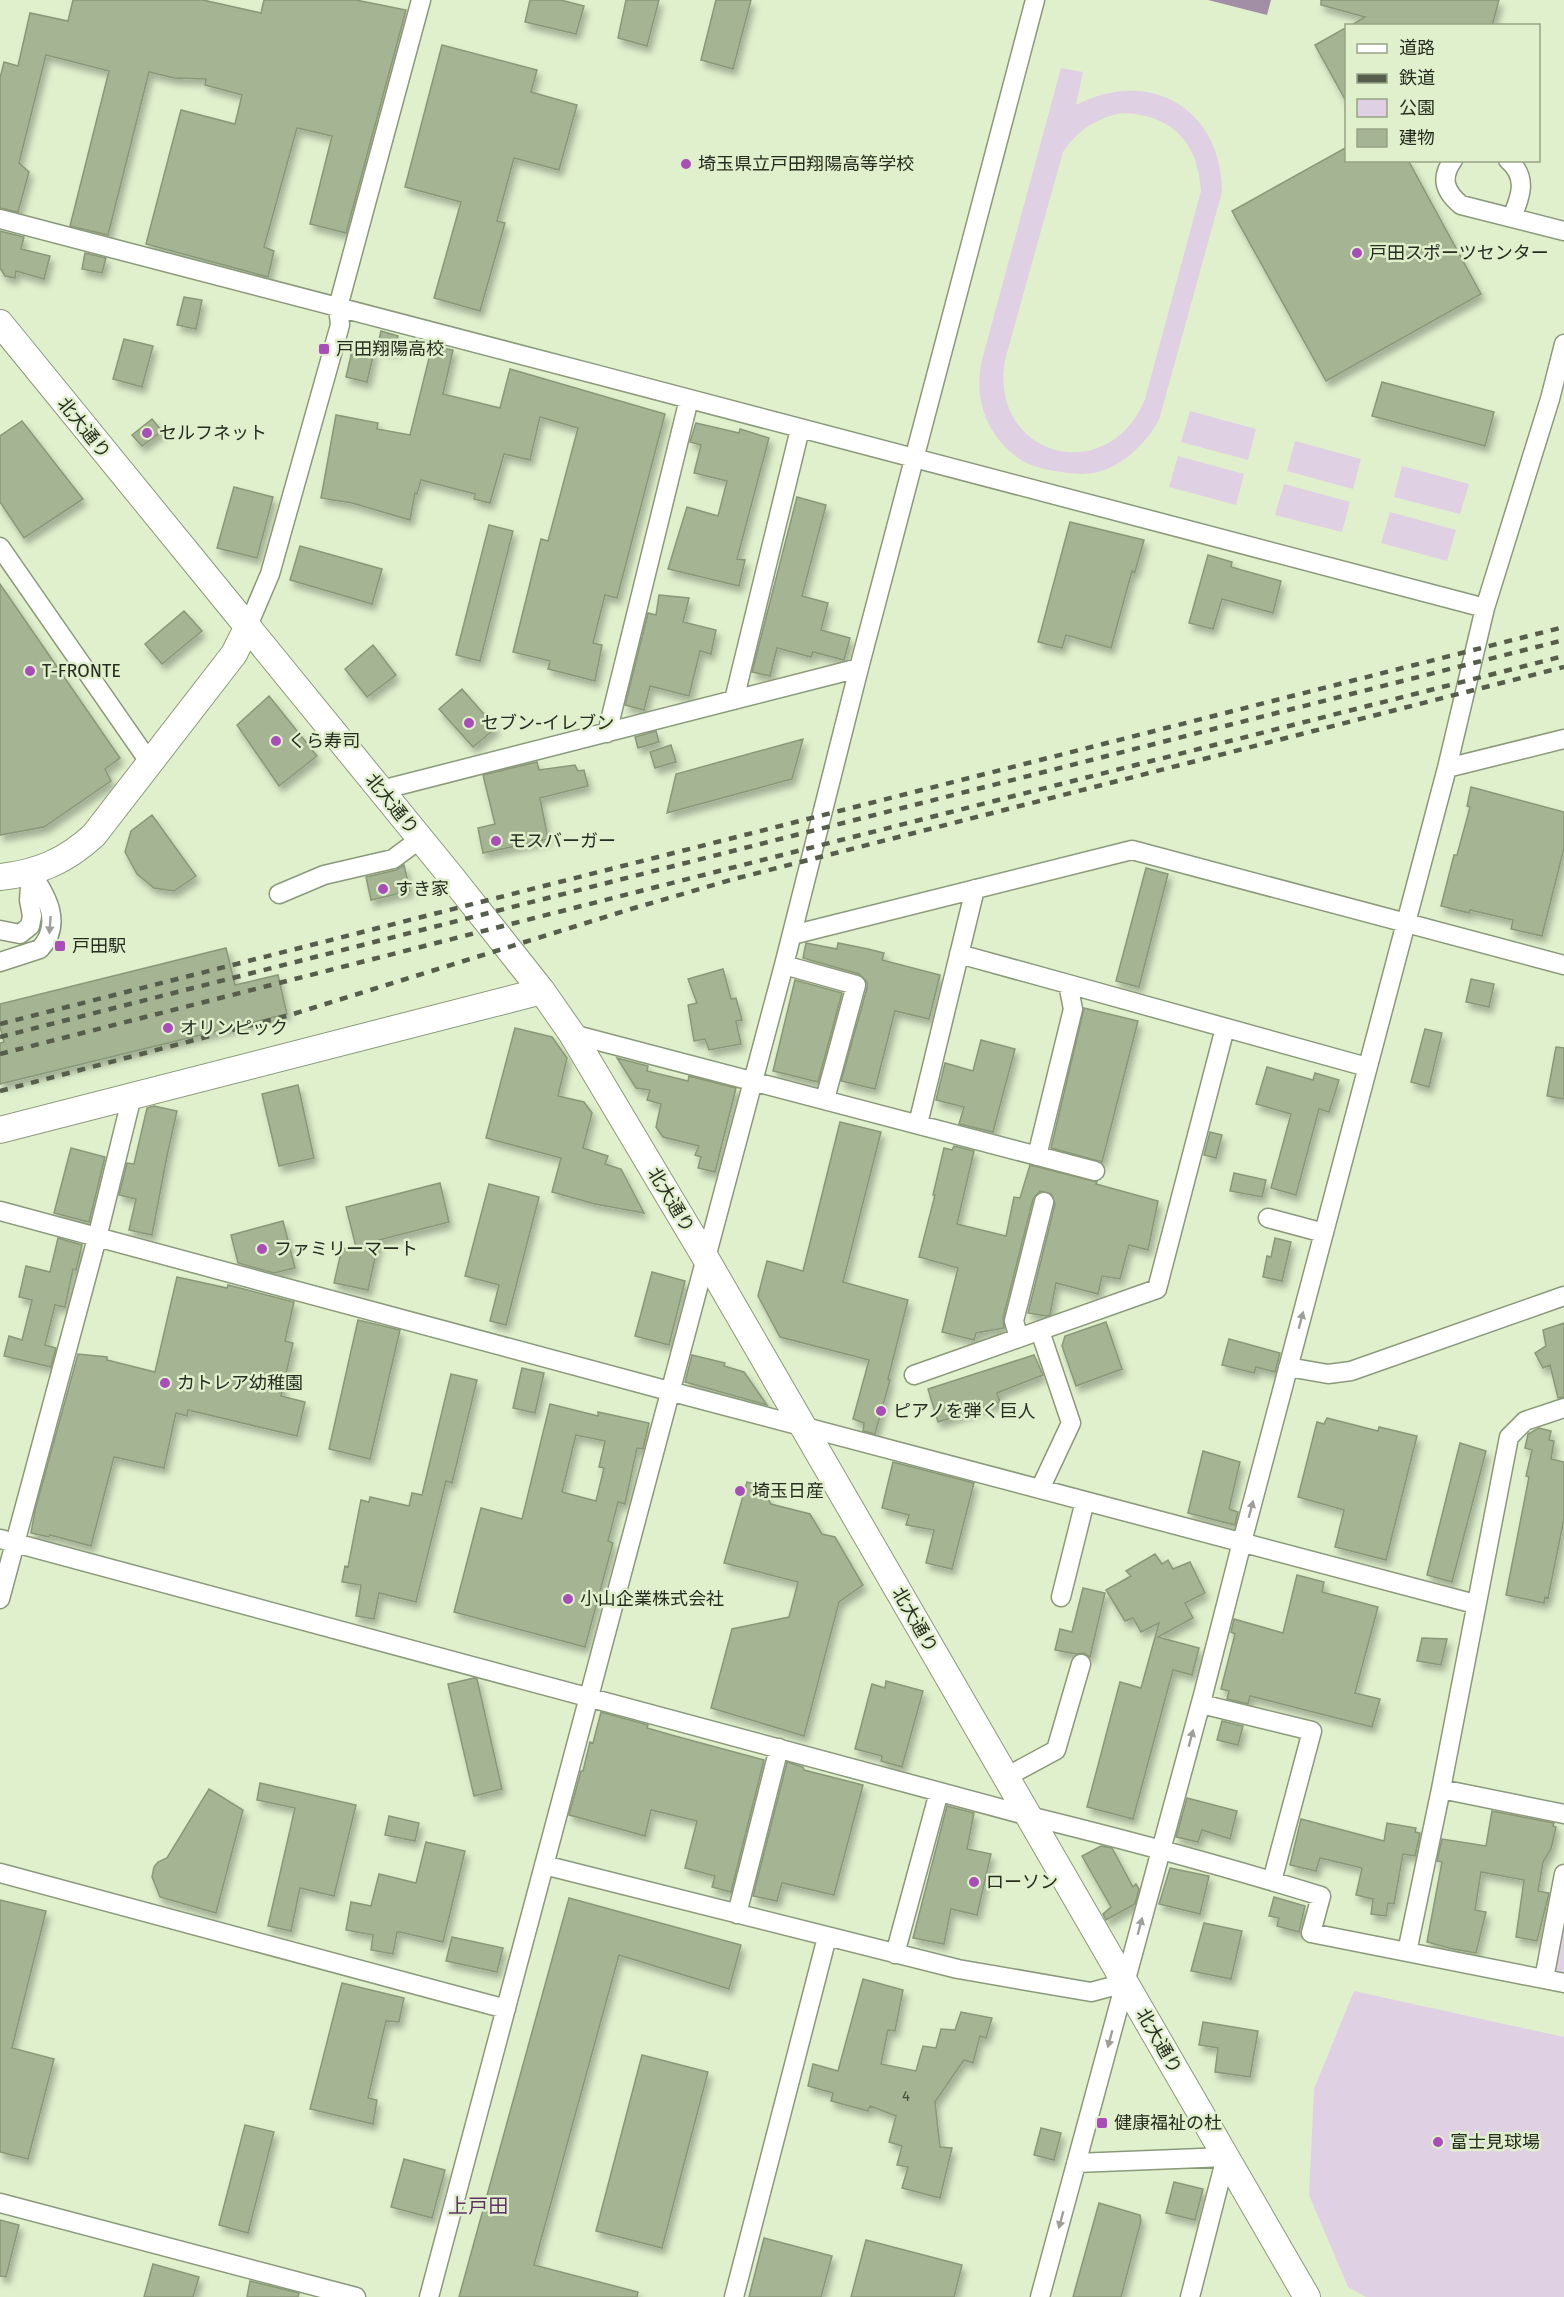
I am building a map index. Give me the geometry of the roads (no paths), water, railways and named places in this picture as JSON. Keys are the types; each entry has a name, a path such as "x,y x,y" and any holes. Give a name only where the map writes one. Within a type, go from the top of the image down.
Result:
{"street":[{"path":"0,877 31,873 55,863 82,846 94,835 234,654 247,628 264,589 276,551 339,325 338,307 419,0"},
{"path":"429,2297 792,935 859,669 1035,0"},
{"path":"1451,162 1448,166 1445,181 1450,195 1461,205 1564,231"},
{"path":"1510,162 1517,168 1521,181 1518,202 1512,217"},
{"path":"0,219 915,459 1108,507 1485,608"},
{"name":"北大通り","path":"0,323 381,790 542,991 572,1034 705,1257 1307,2297"},
{"path":"1040,2297 1201,1704 1447,768 1485,608 1557,401 1564,344"},
{"path":"607,733 689,399"},
{"path":"734,700 800,429"},
{"path":"0,547 150,763"},
{"path":"381,790 859,669"},
{"path":"1447,768 1564,739"},
{"path":"279,894 324,875 393,859 420,839"},
{"path":"792,935 1132,850 1564,965"},
{"path":"0,930 20,934 30,926 32,916 29,900 31,873"},
{"path":"0,962 40,949 52,931 53,924 47,896 31,873"},
{"path":"918,1124 975,889"},
{"path":"959,954 1367,1067"},
{"path":"784,965 856,985 825,1099"},
{"path":"1037,1156 1073,1009 1068,984"},
{"path":"0,1130 542,991"},
{"path":"914,1375 1158,1289 1225,1028"},
{"path":"572,1034 1095,1171"},
{"path":"0,1599 7,1541 97,1238 132,1096"},
{"path":"1019,1338 1014,1322 1044,1202"},
{"path":"0,1211 1040,1490 1475,1604"},
{"path":"1268,1218 1324,1233"},
{"path":"1288,1366 1328,1374 1350,1371 1564,1296"},
{"path":"1040,1331 1071,1423 1040,1490"},
{"path":"1407,1952 1509,1437 1525,1421 1564,1408"},
{"path":"1061,1598 1085,1501"},
{"path":"7,1541 1029,1816 1161,1848 1272,1881 1321,1896 1311,1933 1564,1983"},
{"path":"1006,1778 1056,1750 1081,1664"},
{"path":"1201,1704 1312,1731 1272,1881"},
{"path":"737,1914 779,1748"},
{"path":"1441,1789 1564,1814"},
{"path":"895,1954 939,1792"},
{"path":"544,1865 958,1969 1091,1992 1125,1983"},
{"path":"0,1873 506,2008"},
{"path":"1544,1979 1564,1874"},
{"path":"734,2297 827,1937"},
{"path":"1076,2163 1226,2157 1190,2297"},
{"path":"0,2203 356,2297"}],"railway":[{"path":"0,1024 1564,627"},
{"path":"0,1037 1564,640"},
{"path":"0,1054 1564,656"},
{"path":"0,1091 290,1015 734,879 1564,667"}],"place":[{"name":"埼玉県立戸田翔陽高等学校","path":"686,164"},
{"name":"戸田スポーツセンター","path":"1357,253"},
{"name":"戸田翔陽高校","path":"324,349"},
{"name":"セルフネット","path":"147,433"},
{"name":"T-FRONTE","path":"30,671"},
{"name":"セブン-イレブン","path":"469,723"},
{"name":"くら寿司","path":"276,741"},
{"name":"モスバーガー","path":"496,841"},
{"name":"すき家","path":"383,889"},
{"name":"戸田駅","path":"60,946"},
{"name":"オリンピック","path":"168,1028"},
{"name":"ファミリーマート","path":"262,1249"},
{"name":"カトレア幼稚園","path":"165,1383"},
{"name":"ピアノを弾く巨人","path":"881,1411"},
{"name":"埼玉日産","path":"740,1491"},
{"name":"小山企業株式会社","path":"568,1599"},
{"name":"ローソン","path":"974,1882"},
{"name":"健康福祉の杜","path":"1102,2123"},
{"name":"富士見球場","path":"1438,2142"}],"district":[{"name":"上戸田","path":"478,2206"}]}
